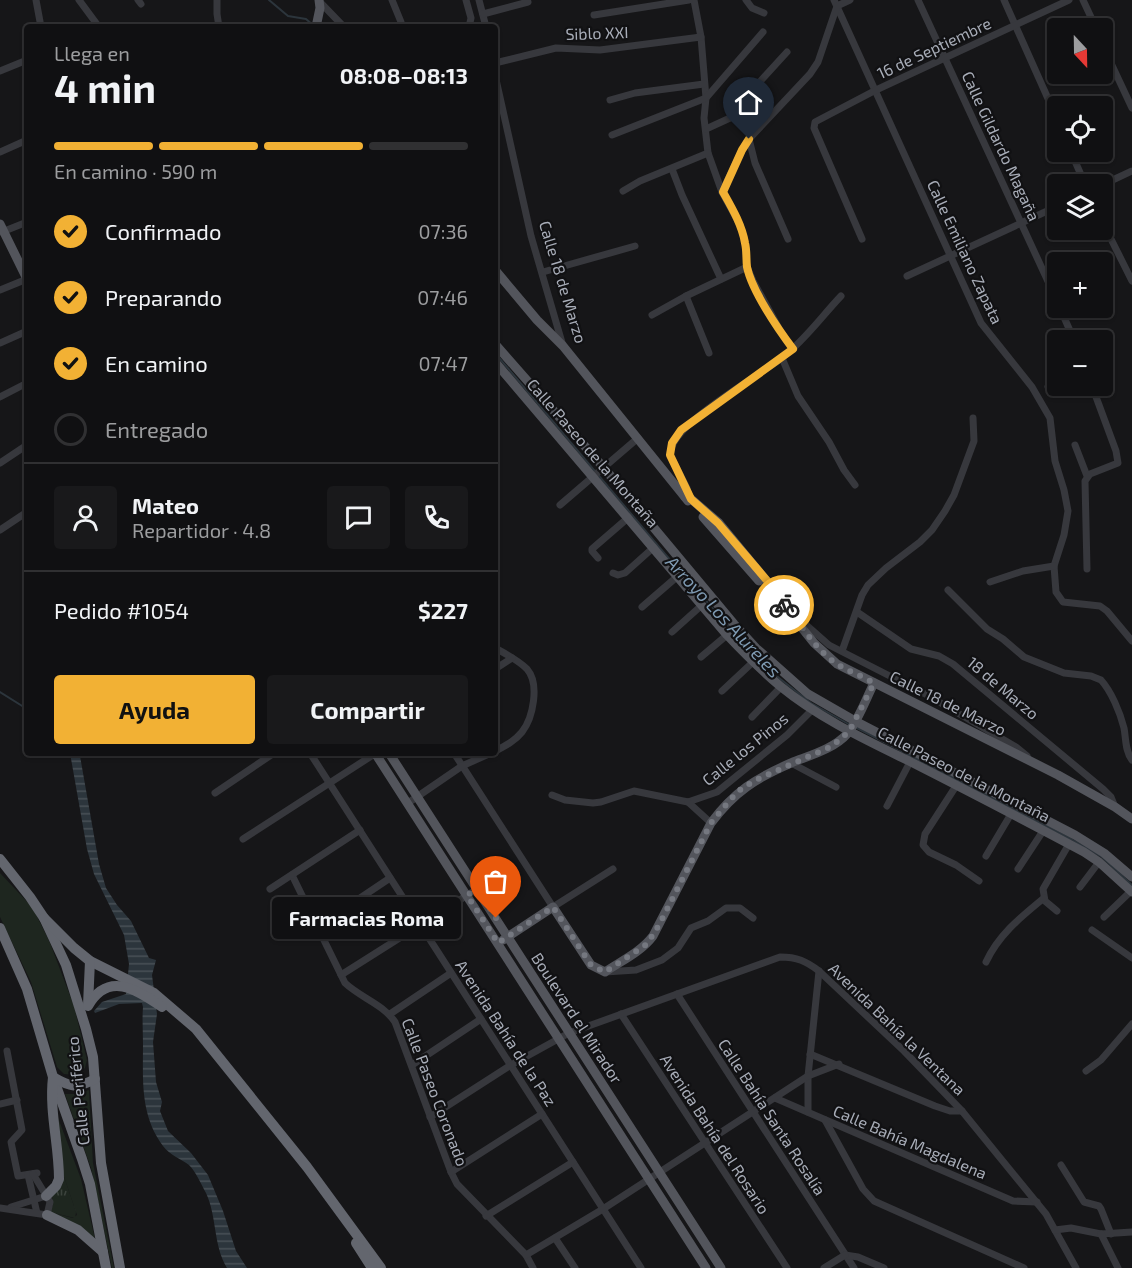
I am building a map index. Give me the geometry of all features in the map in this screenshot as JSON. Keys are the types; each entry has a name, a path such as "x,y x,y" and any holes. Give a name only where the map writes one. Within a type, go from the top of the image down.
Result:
{"highway":[{"name":"Calle Periférico","path":"0,860 44,918 66,965 86,1029 93,1057 101,1163 120,1268"},
{"path":"44,918 90,961 159,1004 193,1033 302,1170 372,1268"},
{"name":"Calle Periférico","path":"0,928 27,989 53,1077 90,1184 106,1268"},
{"path":"86,1029 90,961"},
{"path":"88,1006 102,989 125,982 154,993 196,1029 307,1167 381,1268"},
{"path":"46,1196 56,1186 59,1179 52,1112 53,1077 67,1085 74,1086 95,1080"},
{"path":"42,1214 78,1230 103,1252"}],"main road":[{"path":"317,24 319,1"},
{"path":"1,229 24,273"},
{"path":"498,274 537,320 564,346"},
{"name":"Calle 18 de Marzo","path":"564,346 688,499 718,523 770,584 773,592 814,643 837,664 1037,765 1115,807 1132,819"},
{"path":"498,348 598,473"},
{"name":"Calle Paseo de la Montaña","path":"498,365 756,648 808,694 852,727 910,762 1069,844 1099,862 1131,892"},
{"name":"Calle Paseo de la Montaña","path":"598,473 629,517 727,635 781,687 812,710 852,727 1075,835 1104,853 1132,877"},
{"path":"498,943 553,907 591,965 605,972 647,944 711,823 742,788 791,763 828,748 852,727 874,683"},
{"name":"Boulevard el Mirador","path":"377,756 706,1268"},
{"name":"Boulevard el Mirador","path":"391,756 721,1268"}],"street":[{"path":"36,0 40,24"},
{"path":"79,0 97,24"},
{"path":"217,0 219,24"},
{"path":"392,0 401,22"},
{"path":"466,0 471,18 470,24"},
{"path":"479,0 485,24"},
{"path":"594,15 689,0"},
{"path":"694,0 701,37 708,153 723,192 740,225 745,241 747,267 760,297 793,349"},
{"path":"746,0 752,8 764,13"},
{"path":"723,192 749,139 810,74 818,62 836,3 850,0"},
{"name":"Calle Gildardo Magaña","path":"918,0 1047,279"},
{"path":"1004,0 1047,96"},
{"name":"16 de Septiembre","path":"862,239 813,125 833,111 876,90 1069,0"},
{"path":"1083,0 1091,18"},
{"path":"319,1 341,24"},
{"path":"483,14 528,2"},
{"name":"Calle Emiliano Zapata","path":"836,3 981,323 1032,387 1050,418 1055,461 1068,510 1064,535 1054,566 1056,592 1063,602 1100,606 1132,641"},
{"path":"612,135 706,98 763,32"},
{"name":"Siblo XXI","path":"498,62 556,48 600,50 701,37"},
{"path":"706,129 730,118 787,52"},
{"path":"0,71 24,61"},
{"path":"1113,67 1132,108"},
{"path":"610,100 636,93 704,84"},
{"name":"Calle 18 de Marzo","path":"498,89 521,195 564,346"},
{"path":"749,139 755,163 788,239"},
{"path":"0,152 24,141"},
{"path":"622,191 640,181 708,153"},
{"path":"672,169 721,279"},
{"path":"1113,180 1132,171"},
{"path":"908,276 1047,211"},
{"path":"1,229 24,223"},
{"path":"1112,240 1132,281"},
{"path":"543,272 635,246"},
{"path":"652,315 747,267"},
{"path":"0,290 24,280"},
{"path":"686,296 710,353"},
{"path":"688,499 670,455 674,440 681,430 793,349 841,296"},
{"path":"0,343 24,332"},
{"path":"782,358 798,396 855,485"},
{"path":"0,397 24,385"},
{"path":"1087,476 1118,463 1116,451 1096,396"},
{"path":"842,651 868,585 932,530 954,495 974,441 973,418"},
{"path":"560,505 638,438"},
{"path":"1075,445 1087,476 1085,481 1087,569"},
{"path":"0,463 24,447"},
{"path":"0,530 24,514"},
{"path":"598,558 592,549 629,517"},
{"path":"614,573 622,575 654,547"},
{"path":"990,582 1023,571 1054,566"},
{"path":"642,607 679,575"},
{"path":"948,590 987,629 1024,657 1064,673 1091,676 1101,680 1120,717 1128,754 1132,760"},
{"path":"672,632 702,605"},
{"name":"18 de Marzo","path":"857,612 911,649 939,656 953,664 1103,789 1111,797 1115,807"},
{"name":"Calle 18 de Marzo","path":"796,619 803,622 829,645 929,696 1016,747 1037,765"},
{"path":"701,657 727,635"},
{"path":"498,650 528,670 534,692 526,727 513,741 498,749"},
{"path":"498,667 512,658"},
{"path":"722,691 753,662"},
{"path":"752,717 781,687"},
{"name":"Calle los Pinos","path":"688,802 717,792 788,735 812,710"},
{"path":"215,793 270,756"},
{"name":"Avenida Bahía de la Paz","path":"312,756 641,1268"},
{"path":"243,839 370,756"},
{"path":"456,756 553,907 613,869"},
{"path":"408,803 462,766 484,756"},
{"path":"887,806 910,762"},
{"path":"791,763 836,787"},
{"path":"956,786 924,834 923,845 929,852 956,865 979,881"},
{"path":"552,795 565,800 593,803 634,791 688,802 711,823"},
{"path":"986,856 1011,814"},
{"path":"270,889 360,830"},
{"path":"1018,869 1043,831"},
{"path":"1057,911 1044,898 1043,889 1069,844"},
{"path":"1080,887 1099,862"},
{"name":"Calle Paseo Coronado","path":"292,875 341,975 353,990 390,1014 395,1022 451,1173 462,1191 526,1255 533,1268"},
{"path":"317,927 390,878"},
{"path":"341,975 477,889"},
{"path":"1104,917 1131,892"},
{"path":"986,962 993,946 1006,931 1044,898"},
{"path":"605,972 636,969 663,960 678,948 691,928 708,921 726,908 740,908 753,918"},
{"path":"1092,930 1129,956 1132,948"},
{"name":"Avenida Bahía la Ventana","path":"430,1117 511,1065 569,1033 780,957 795,957 819,971 904,1051 962,1111 1037,1202 1056,1230 1076,1268"},
{"path":"808,1112 808,1076 819,971"},
{"path":"390,1014 451,973"},
{"name":"Calle Bahía Santa Rosalía","path":"677,994 854,1268"},
{"name":"Avenida Bahía del Rosario","path":"621,1014 787,1268"},
{"path":"412,1065 481,1019"},
{"path":"1086,1071 1101,1060 1132,1024"},
{"path":"7,1051 22,1131 11,1142 18,1176 32,1174"},
{"path":"810,1054 839,1064 935,1106 950,1111 962,1111"},
{"path":"526,1255 603,1209 808,1076 839,1064"},
{"path":"0,1069 10,1068"},
{"name":"Calle Bahía Magdalena","path":"775,1098 1013,1201 1037,1202"},
{"path":"0,1104 17,1100"},
{"path":"451,1173 542,1114"},
{"path":"825,1120 863,1189 874,1201 1024,1268"},
{"path":"486,1216 573,1162"},
{"path":"1061,1165 1084,1202 1099,1206 1111,1234"},
{"path":"32,1174 51,1205 42,1214"},
{"path":"32,1174 34,1200 42,1214"},
{"path":"4,1208 46,1196"},
{"path":"4,1208 42,1214"},
{"path":"1056,1230 1071,1228 1101,1234 1132,1232"},
{"path":"1101,1234 1118,1268"},
{"path":"555,1238 575,1268"},
{"path":"824,1268 845,1255 858,1257 884,1268"}],"green space":[{"path":"0,873 33,908 50,943 74,1006 87,1060 85,1068 76,1075 64,1074 57,1067 31,982 0,917"},
{"path":"89,1090 93,1163 114,1268 112,1268 91,1168 65,1094 77,1094"},
{"path":"54,1107 81,1179 95,1239 70,1221 50,1212 73,1218 77,1215 62,1171"},
{"path":"62,1171 76,1212 75,1218 50,1212 53,1205 52,1197"}],"shaded area":[{"path":"71,756 80,756 99,864 106,888 131,921 149,958 156,960 152,975 157,1014 153,1042 156,1082 162,1102 160,1111 168,1131 191,1153 208,1175 236,1251 247,1268 227,1268 219,1250 212,1211 206,1193 189,1165 163,1146 150,1122 143,1084 142,1003 119,1004 95,1013 94,1011 102,1002 126,994 129,964 124,935 94,874 87,849"}],"waterway":[{"name":"Arroyo Los Alureles","path":"269,0 288,16 306,19 312,24"},
{"name":"Arroyo Los Alureles","path":"498,357 752,653 811,703 852,726"},
{"path":"0,692 24,707"},
{"name":"Arroyo Los Alureles","path":"857,728 1071,839 1102,857 1132,885"}],"way so far":[{"path":"496,918 477,889 467,895 498,943 553,907 591,965 605,972 647,944 653,936 711,823 742,788 776,770 828,748 849,732 874,683 837,664 814,643 784,605"}],"place":[{"name":"Farmacias Roma","path":"496,918"}],"route":[{"path":"749,139 723,192 740,225 745,241 747,267 760,297 793,349 681,430 672,443 670,455 691,499 718,523 744,552 784,605"}]}
